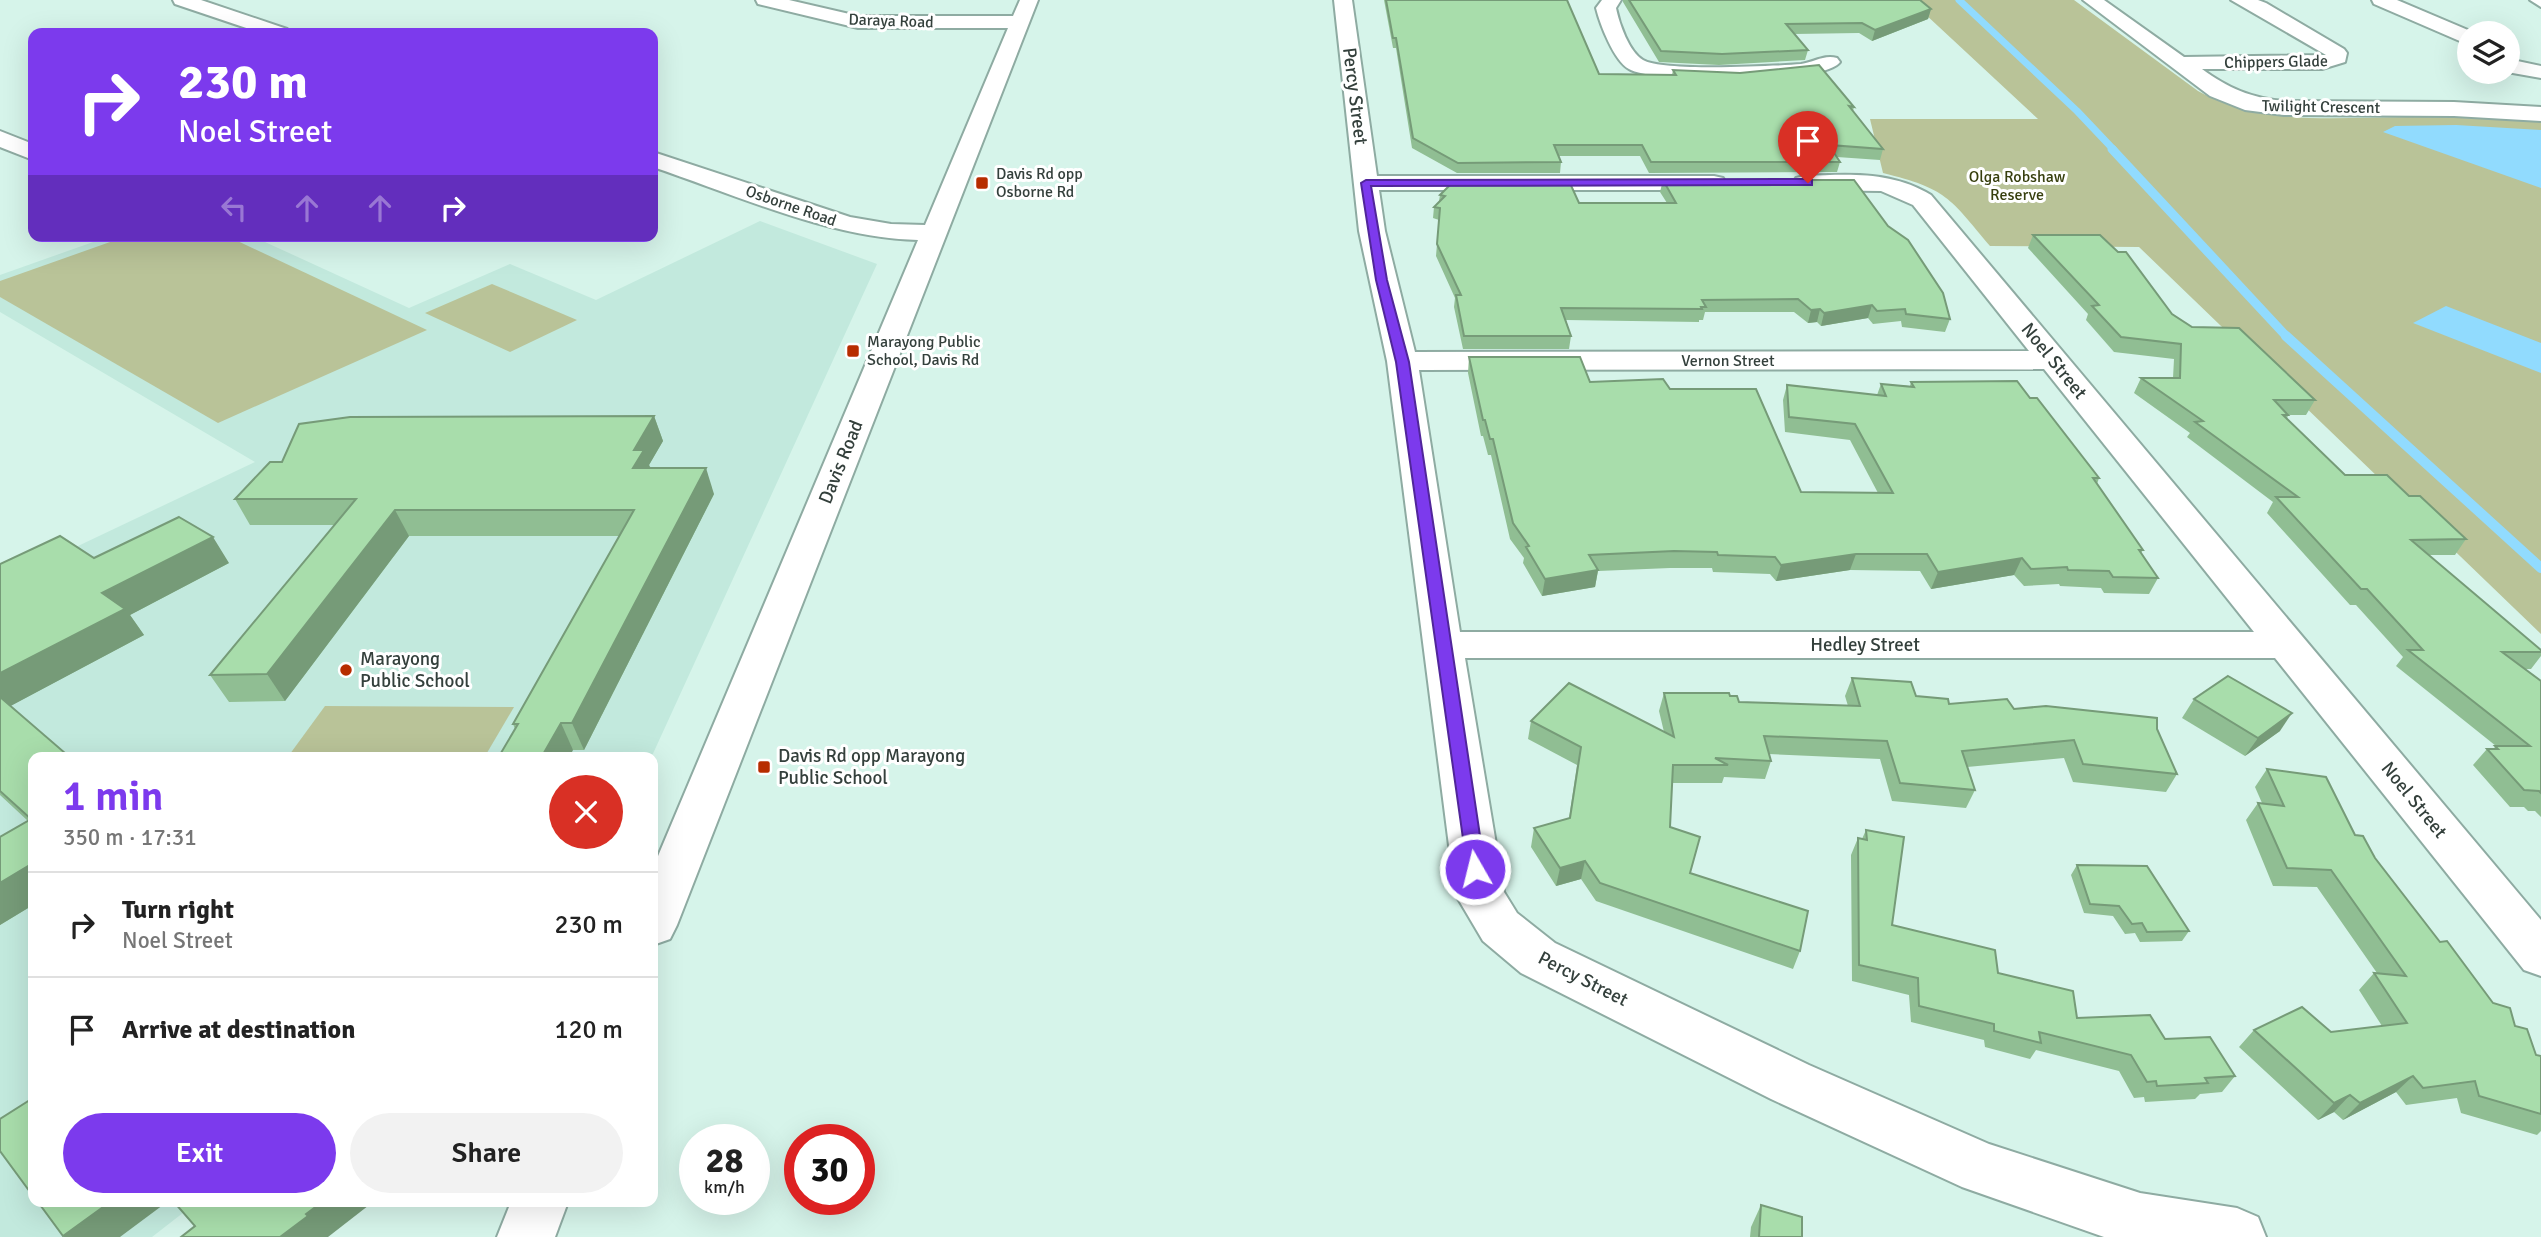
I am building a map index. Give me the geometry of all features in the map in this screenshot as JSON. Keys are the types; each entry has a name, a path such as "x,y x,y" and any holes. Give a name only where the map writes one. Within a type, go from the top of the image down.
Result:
{"street":[{"path":"181,0 265,28"},
{"name":"Daraya Road","path":"765,0 858,22 1020,22"},
{"name":"Davis Road","path":"658,913 1030,0"},
{"name":"Percy Street","path":"1343,0 1366,183 1381,280 1402,362 1481,897 1500,927 1538,958 1790,1082 1982,1168 2140,1221 2236,1237"},
{"path":"1612,0 1606,8 1607,17 1629,60 1629,67 1669,71 1784,71 1813,69 1830,62"},
{"name":"Twilight Crescent","path":"2092,0 2227,96 2267,107 2454,108 2541,114"},
{"name":"Chippers Glade","path":"2179,63 2322,63 2338,58 2337,53 2240,0"},
{"path":"2381,0 2457,33"},
{"path":"2520,70 2541,72"},
{"path":"0,138 28,151"},
{"name":"Osborne Road","path":"658,161 845,224 891,232 934,233"},
{"path":"1366,183 1739,183"},
{"name":"Noel Street","path":"1780,183 1863,183 1897,187 1912,192 1922,200 2541,955"},
{"name":"Vernon Street","path":"1402,362 2053,360"},
{"name":"Hedley Street","path":"1443,645 2287,645"},
{"path":"526,1237 538,1207"}],"shaded area":[{"name":"Marayong Public School","path":"760,221 877,264 654,752 28,752 28,1207 191,1207 152,1237 0,1237 0,583 255,462 0,312 0,275 93,242 265,242 409,308 510,264 596,300"}],"green space":[{"name":"Olga Robshaw Reserve","path":"1910,0 2074,0 2198,91 2248,110 2301,118 2441,117 2541,122 2541,634 2139,247 1990,246 1945,197 1921,184 1883,173 1870,119 2038,119"},
{"path":"110,242 240,242 427,330 218,423 0,297 0,281"},
{"path":"492,284 577,320 510,352 425,313"},
{"path":"325,706 514,707 488,752 291,752"}],"water":[{"path":"2456,125 2541,130 2541,188 2383,132 2395,126"},
{"path":"2446,306 2541,343 2541,373 2413,323"}],"building":[{"path":"1386,0 1567,0 1599,74 1676,75 1673,70 1740,73 1819,65 1854,107 1849,106 1883,149 1829,145 1840,162 1651,162 1642,145 1554,145 1561,162 1458,163 1413,138 1396,38 1393,38"},
{"path":"1629,0 1920,0 1931,9 1875,30 1862,23 1786,24 1808,50 1722,54 1661,51"},
{"path":"1663,180 1854,180 1888,226 1908,240 1943,293 1950,319 1906,314 1905,309 1877,311 1872,305 1824,313 1820,309 1811,310 1798,299 1702,300 1706,307 1701,307 1702,309 1561,308 1571,336 1464,336 1456,295 1461,295 1437,244 1440,208 1434,207 1445,196 1440,195 1454,181 1569,181 1579,203 1676,203"},
{"path":"2033,235 2100,235 2118,252 2126,252 2172,314 2192,327 2239,328 2315,400 2274,400 2288,415 2283,415 2345,475 2387,475 2409,496 2420,496 2466,539 2411,540 2541,650 2502,652 2541,681 2541,793 2524,790 2487,749 2498,749 2495,746 2530,746 2408,650 2423,650 2367,589 2361,589 2276,497 2298,497 2195,422 2203,421 2141,378 2180,378 2181,344 2121,337 2092,306 2099,305"},
{"path":"1469,357 1580,357 1590,382 1663,379 1670,389 1756,389 1801,492 1893,493 1855,424 1789,417 1787,385 1886,396 1881,384 1914,387 1911,382 2017,381 2030,398 2037,398 2099,478 2093,478 2143,550 2139,550 2158,578 2113,577 2109,571 2068,570 2067,567 2031,569 2022,558 1938,572 1927,554 1856,554 1781,565 1775,557 1674,551 1589,555 1598,570 1545,579 1526,547 1529,546 1513,523 1493,439 1490,439 1483,420"},
{"path":"654,416 634,450 644,450 633,468 706,468 572,723 561,723 544,752 502,752 518,724 513,724 634,510 395,510 267,674 210,675 356,499 235,499 270,462 282,462 299,424 350,417"},
{"path":"179,517 213,537 102,593 125,609 0,673 0,564 60,536 94,558"},
{"path":"2228,676 2292,713 2258,738 2194,699"},
{"path":"1852,678 1911,682 1916,696 1948,699 1949,704 2007,699 2014,709 2046,706 2157,718 2157,729 2177,774 2083,764 2074,740 1962,751 1975,790 1900,783 1887,741 1764,736 1771,761 1715,758 1728,765 1673,765 1670,827 1700,837 1690,873 1808,911 1800,951 1600,883 1585,861 1560,868 1534,828 1570,818 1581,747 1531,721 1569,683 1674,737 1664,693 1729,693 1730,696 1737,696 1739,702 1860,706"},
{"path":"0,697 64,752 28,752 28,816 0,791"},
{"path":"2267,769 2326,777 2355,835 2363,836 2375,858 2440,942 2447,941 2493,1003 2510,1008 2515,1026 2527,1029 2536,1055 2541,1056 2541,1114 2479,1096 2475,1081 2423,1088 2413,1076 2360,1103 2350,1095 2334,1103 2254,1030 2302,1007 2331,1032 2407,1023 2374,973 2406,976 2331,870 2287,868 2258,803 2284,806"},
{"path":"28,821 28,866 0,883 0,837"},
{"path":"1866,830 1904,837 1892,925 1995,950 1998,973 2073,991 2077,1018 2150,1015 2165,1039 2210,1037 2235,1076 2205,1078 2208,1083 2157,1086 2156,1081 2147,1082 2131,1055 2039,1032 2041,1043 1994,1031 1994,1024 1919,1006 1918,978 1859,965 1858,838 1867,840"},
{"path":"2077,865 2147,866 2189,931 2147,932 2142,923 2132,924 2119,906 2090,904"},
{"path":"28,1101 28,1189 0,1151 0,1119"},
{"path":"1761,1205 1802,1217 1802,1237 1759,1237"},
{"path":"42,1207 103,1207 63,1236"},
{"path":"178,1207 315,1207 306,1214 308,1216 280,1237 181,1237 195,1226"}],"waterway":[{"path":"1959,0 2077,111 2114,150"},
{"path":"2112,149 2287,337"},
{"path":"2287,337 2541,568"}],"place":[{"name":"Davis Rd opp Osborne Rd","path":"982,183"},
{"name":"Marayong Public School, Davis Rd","path":"853,351"},
{"name":"Marayong Public School","path":"346,670"},
{"name":"Davis Rd opp Marayong Public School","path":"764,767"}],"route":[{"path":"1475,869 1402,362 1381,280 1366,183 1808,183"}]}
